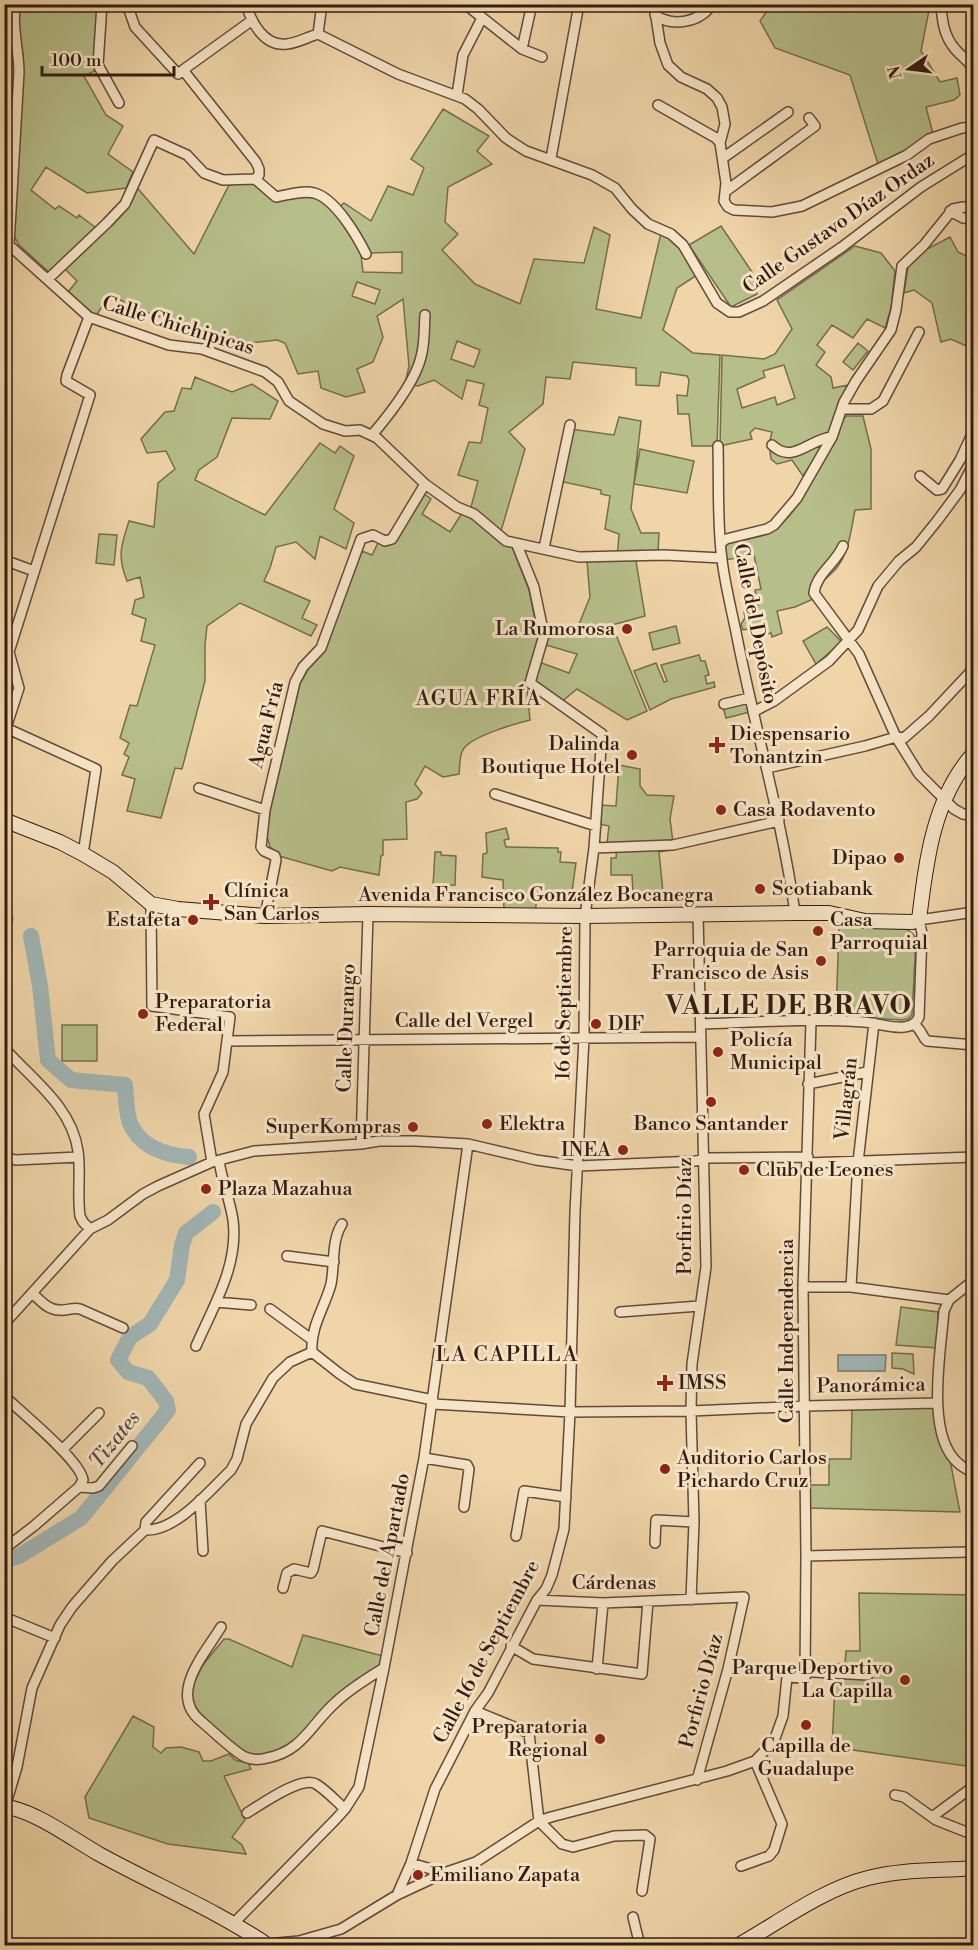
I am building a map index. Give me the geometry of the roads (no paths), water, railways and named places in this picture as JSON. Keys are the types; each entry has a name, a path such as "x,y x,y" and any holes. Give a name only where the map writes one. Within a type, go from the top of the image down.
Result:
{"street":[{"name":"Calle Chichipicas","path":"16,4 13,15 19,54 19,72 9,245 90,317 170,345 202,349 265,372 278,382 289,401 322,424 334,429 360,430 372,435"},
{"path":"102,4 98,65 119,103"},
{"path":"127,4 135,27 178,74 251,21"},
{"path":"246,4 251,21 262,35 273,42 286,44 318,34 398,74 457,95 478,109 506,138 526,151 551,158 579,4"},
{"path":"318,34 322,4"},
{"path":"465,4 522,49 542,57"},
{"path":"522,49 532,4"},
{"path":"654,10 662,20 681,22 700,15 712,4"},
{"path":"941,4 943,26 949,41 973,69"},
{"path":"654,10 660,43 669,65 681,77 707,89 720,102 725,123 720,143 726,191 724,197 725,204 734,210 784,211 802,206 908,155 929,139 962,128 974,128"},
{"path":"457,95 463,55 482,18"},
{"path":"183,70 256,162 260,169 255,179"},
{"path":"658,105 716,138 720,143"},
{"path":"723,158 788,112"},
{"path":"726,191 815,126 809,118"},
{"path":"48,279 125,204 154,140 187,155 204,172 223,180 255,179 276,197 313,192 326,199 354,230 366,254"},
{"name":"Calle Gustavo Díaz Ordaz","path":"551,158 592,175 615,188 648,224 671,234 683,245 722,309 739,312 762,301 842,247 921,187 974,154"},
{"path":"721,543 726,539 767,529 774,525 797,498 832,437 842,409 856,381 891,330 902,266 924,245 950,211 960,207 974,209"},
{"path":"950,211 963,218 974,219"},
{"path":"425,315 422,352 418,367 383,423 372,435 425,484 457,507 474,514 506,541 517,545 544,548 579,557 664,555 722,558"},
{"path":"82,854 96,769 6,728 19,688 9,652 90,395 66,381 90,317"},
{"path":"842,409 871,409 883,402 918,332"},
{"path":"544,548 570,425"},
{"path":"920,476 933,488 942,489 960,460 973,431"},
{"path":"772,445 785,453 796,452 823,438 832,437"},
{"name":"Calle del Depósito","path":"718,446 722,558 749,698 782,832 795,913"},
{"path":"753,712 774,701 829,661 858,630 878,586 899,561 916,547 960,490 974,463"},
{"name":"Agua Fría","path":"265,915 276,860 261,847 265,810 296,682 303,667 321,648 360,541 363,537 370,535 385,541 392,540 425,484"},
{"name":"16 de Septiembre","path":"517,545 534,587 544,634 530,683 602,734 594,848 585,916 584,1038 578,1166"},
{"path":"843,546 838,557 814,586 814,593 864,666 896,736 919,774 944,800 963,814 974,816"},
{"path":"4,560 34,572"},
{"path":"767,768 865,746 896,736 904,738 929,716 974,668"},
{"path":"724,704 749,698"},
{"path":"914,1025 919,1014 922,933 919,920 926,868 944,800 952,782 974,753"},
{"path":"199,788 265,810"},
{"path":"495,794 596,826"},
{"path":"4,820 60,842 82,854 113,872 152,904 153,1006 230,1017 223,1072 204,1114 233,1217 234,1238 227,1276 195,1346"},
{"path":"594,848 673,844 779,821"},
{"path":"782,832 793,830"},
{"name":"Avenida Francisco González Bocanegra","path":"152,904 178,909 265,915 585,916 829,913 865,921 912,922 919,920"},
{"path":"919,920 974,912"},
{"name":"Calle Durango","path":"361,1144 366,1039 368,914"},
{"name":"Porfirio Díaz","path":"697,1779 728,1669 744,1597 691,1600 694,1521 692,1364 706,1267 698,914"},
{"path":"701,1024 811,1021 874,1023 902,1028 914,1025 920,1029 923,1038 927,1041 974,1045"},
{"name":"Calle Independencia","path":"756,1760 774,1740 783,1716 787,1677 806,1678 803,1287 811,1021"},
{"name":"Villagrán","path":"851,1287 858,1162 874,1023"},
{"name":"Calle del Vergel","path":"227,1041 701,1037"},
{"path":"4,1048 69,1120 76,1140 78,1157 79,1207 83,1222 90,1228"},
{"path":"808,1084 867,1072"},
{"path":"4,1324 90,1228 108,1220 143,1194 216,1162 254,1151 379,1141 415,1141 468,1144 536,1160 578,1166 704,1159 858,1162 930,1157 974,1157"},
{"name":"Calle del Apartado","path":"233,1924 345,1809 359,1787 424,1458 468,1144"},
{"path":"4,1157 16,1160 78,1157"},
{"name":"Calle 16 de Septiembre","path":"397,1895 411,1863 435,1789 511,1646 537,1600 546,1589 556,1562 564,1529 566,1497 578,1166"},
{"path":"145,1530 167,1527 200,1500 234,1465 246,1424 273,1378 290,1362 312,1352 311,1338 331,1284 336,1233 342,1224"},
{"path":"287,1256 334,1262"},
{"path":"974,1280 949,1300 944,1311 938,1403 938,1424 946,1448 958,1464 974,1473"},
{"path":"803,1287 851,1287 949,1300"},
{"path":"33,1294 46,1307 59,1311 80,1309 123,1328"},
{"path":"216,1302 251,1305"},
{"path":"620,1312 699,1306"},
{"path":"270,1309 311,1338"},
{"name":"Panorámica","path":"312,1352 356,1384 433,1402 570,1412 691,1411 938,1403"},
{"path":"4,1396 63,1450 82,1475 83,1480 79,1487 4,1549"},
{"path":"63,1450 99,1413"},
{"path":"79,1487 93,1488 99,1485 132,1446"},
{"path":"424,1458 467,1465 469,1472 464,1507"},
{"path":"200,1463 146,1522 145,1530 112,1561 72,1607 55,1638 33,1688 17,1767 5,1807 26,1812 268,1945 329,1934 351,1925 397,1895 444,1873 476,1862 539,1821 697,1779 756,1760 782,1824 774,1850 769,1856 741,1866"},
{"path":"516,1536 524,1491 566,1497"},
{"path":"200,1500 204,1551"},
{"path":"655,1543 656,1520 694,1521"},
{"path":"283,1588 287,1574 294,1569 311,1574 322,1531 407,1553"},
{"path":"806,1556 969,1552"},
{"name":"Cárdenas","path":"537,1600 603,1603 691,1600"},
{"path":"511,1646 533,1659 642,1674 648,1601"},
{"path":"597,1669 603,1603"},
{"path":"4,1617 55,1638"},
{"path":"221,1627 192,1675 187,1698 195,1717 240,1754 249,1758 261,1759 275,1756 298,1745 335,1703 384,1668"},
{"path":"813,1672 868,1675"},
{"path":"475,1711 530,1733 539,1821 562,1844 573,1847 614,1836 645,1835 650,1839 642,1891"},
{"path":"247,1813 294,1786 309,1781 316,1783 345,1809"},
{"path":"932,1817 974,1786"},
{"path":"895,1795 904,1797 932,1817 974,1835"},
{"path":"411,1863 444,1873"},
{"path":"737,1946 822,1896 853,1882 885,1874 974,1868"},
{"path":"633,1917 640,1946"}],"waterway":[{"name":"Tizates","path":"31,936 40,986 48,1060 71,1080 125,1085 130,1123 140,1138 162,1152 189,1157"},
{"name":"Tizates","path":"4,1561 19,1556 81,1518 168,1410 166,1401 148,1378 128,1372 118,1360 130,1337 150,1324 177,1280 186,1233 213,1212"}],"place":[{"name":"La Rumorosa","path":"627,629"},
{"name":"Diespensario Tonantzin","path":"717,745"},
{"name":"Dalinda Boutique Hotel","path":"632,755"},
{"name":"Casa Rodavento","path":"721,810"},
{"name":"Dipao","path":"899,858"},
{"name":"Scotiabank","path":"760,889"},
{"name":"Clínica San Carlos","path":"211,902"},
{"name":"Estafeta","path":"193,920"},
{"name":"Casa Parroquial","path":"818,931"},
{"name":"Parroquia de San Francisco de Asis","path":"821,961"},
{"name":"Preparatoria Federal","path":"143,1014"},
{"name":"DIF","path":"596,1024"},
{"name":"Policía Municipal","path":"718,1052"},
{"name":"Banco Santander","path":"711,1102"},
{"name":"Elektra","path":"487,1124"},
{"name":"SuperKompras","path":"413,1127"},
{"name":"INEA","path":"623,1150"},
{"name":"Club de Leones","path":"744,1170"},
{"name":"Plaza Mazahua","path":"206,1189"},
{"name":"IMSS","path":"665,1383"},
{"name":"Auditorio Carlos Pichardo Cruz","path":"665,1469"},
{"name":"Parque Deportivo La Capilla","path":"905,1680"},
{"name":"Capilla de Guadalupe","path":"806,1725"},
{"name":"Preparatoria Regional","path":"600,1739"},
{"name":"Emiliano Zapata","path":"418,1875"}],"district":[{"name":"AGUA FRÍA","path":"479,699"},
{"name":"VALLE DE BRAVO","path":"789,1006"},
{"name":"LA CAPILLA","path":"507,1355"}]}
